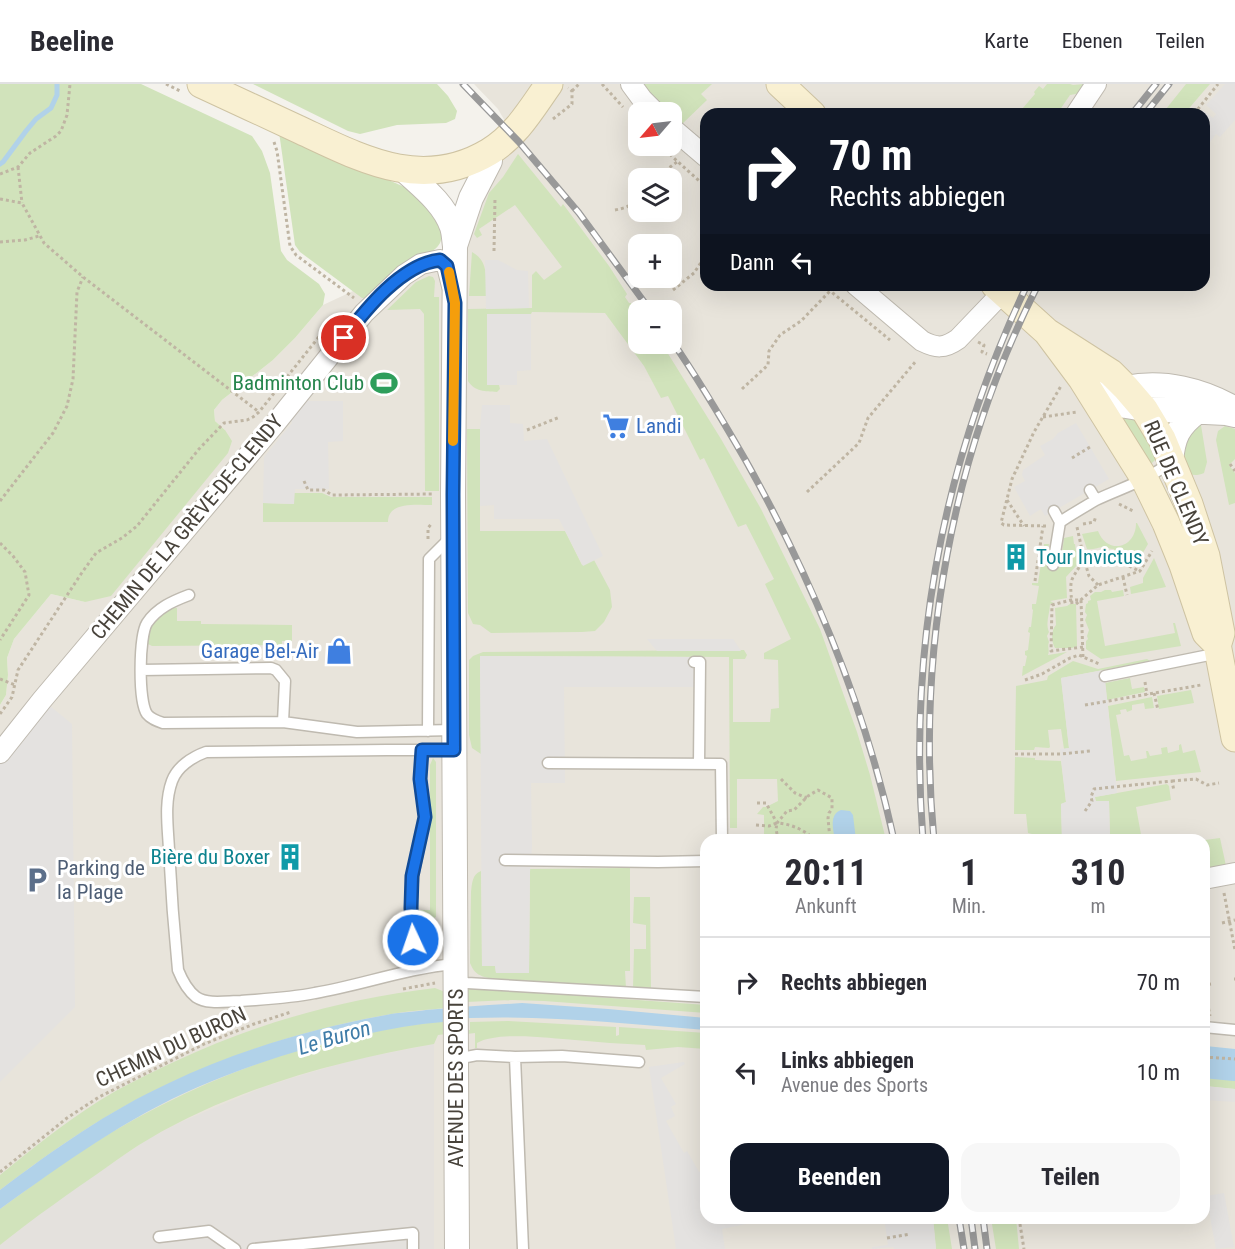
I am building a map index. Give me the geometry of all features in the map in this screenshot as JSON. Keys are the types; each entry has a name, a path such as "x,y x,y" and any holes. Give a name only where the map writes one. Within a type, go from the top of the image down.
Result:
{"main road":[{"path":"780,84 806,108"},
{"path":"194,89 350,154 404,170 436,170 469,162 490,151 560,88"},
{"name":"RUE DE CLENDY","path":"1001,291 1047,332 1101,366 1119,406 1144,478 1154,528 1183,565 1206,633 1224,645"},
{"name":"RUE DE CLENDY","path":"1047,332 1073,381 1119,406 1144,409 1162,439 1189,504 1206,556 1224,645"},
{"path":"1224,645 1235,738"}],"street":[{"path":"631,84 645,102"},
{"path":"1080,108 1096,84"},
{"path":"682,137 700,152"},
{"path":"455,246 471,198 490,161 490,151"},
{"name":"AVENUE DES SPORTS","path":"404,170 436,200 450,222 455,246 453,494 444,527 460,641 454,740 452,980 455,1034 457,1249"},
{"path":"434,261 449,242 450,222"},
{"path":"434,261 440,260 447,266 455,303"},
{"name":"CHEMIN DE LA GRÈVE-DE-CLENDY","path":"0,753 274,425 295,404 351,328 404,275 421,264 434,261"},
{"path":"863,291 922,341 931,346 941,347 958,339 997,291"},
{"path":"1119,406 1137,385 1170,386 1202,393 1235,409"},
{"path":"1144,409 1235,415"},
{"path":"1171,461 1173,445 1178,432 1186,419 1197,412"}],"lane":[{"path":"1060,522 1098,505 1171,461"},
{"path":"1090,490 1098,505"},
{"path":"1053,565 1060,522 1054,511"},
{"path":"428,731 429,559 444,527"},
{"path":"189,595 165,606 146,624 142,640 143,702 147,714 155,720 163,723 283,722 357,732 428,731 454,740"},
{"path":"1105,676 1224,645"},
{"path":"694,662 700,662 699,764"},
{"path":"141,670 271,668 276,670 285,681 283,722"},
{"path":"454,740 422,750 206,752 197,755 180,769 173,779 167,801 171,886 177,970 182,981 196,997 206,1001 221,1002 283,998 315,993 417,969 467,983 700,997"},
{"path":"417,969 411,908 412,876 425,817 420,779 422,750"},
{"path":"548,764 721,764 722,834"},
{"path":"505,860 700,861"},
{"path":"1210,1024 1235,1030"},
{"path":"455,1059 477,1055 562,1056 639,1062"},
{"path":"515,1057 523,1249"},
{"path":"159,1237 209,1230 235,1249"},
{"path":"253,1249 413,1233 413,1249"}],"path":[{"path":"0,174 18,167 30,153 56,136 61,130 67,115 70,84"},
{"path":"166,84 194,89"},
{"path":"560,88 579,84"},
{"path":"602,84 624,108"},
{"path":"1199,108 1218,84"},
{"path":"273,138 277,151 290,246 296,255 360,302"},
{"path":"671,156 700,182"},
{"path":"669,168 677,162"},
{"path":"0,714 12,697 18,670 96,553 137,526 199,449 224,423 247,420 259,412 83,277 44,243 22,203 18,167"},
{"path":"495,189 495,251"},
{"path":"0,199 22,203"},
{"path":"615,210 628,207"},
{"path":"0,242 25,240 39,236"},
{"path":"673,290 694,273 700,264"},
{"path":"0,501 53,433 67,406 73,379 77,292 83,277"},
{"path":"742,389 768,365 769,351 780,335 801,321 830,291 890,340"},
{"path":"982,352 987,354"},
{"path":"807,492 859,443 868,418 922,353"},
{"path":"1060,522 1050,526 1000,523 1012,479 1042,417 1060,387 1073,381"},
{"path":"1042,417 1082,411"},
{"path":"527,430 560,417"},
{"path":"1072,458 1090,447"},
{"path":"1230,464 1235,471"},
{"path":"304,481 308,490 324,490 332,495 435,494 435,503"},
{"path":"1006,500 1024,526"},
{"path":"1113,504 1122,505 1154,528 1140,571"},
{"path":"1098,505 1094,522 1076,527 1089,576 1098,585"},
{"path":"1035,581 1042,526"},
{"path":"429,559 428,528 444,527"},
{"path":"0,543 25,572 29,595 0,640"},
{"path":"1084,559 1109,556 1140,571"},
{"path":"1073,603 1070,585 1073,575 1084,559"},
{"path":"1083,647 1051,651 1052,605 1081,600 1098,585 1140,571"},
{"path":"1123,577 1127,595"},
{"path":"1081,600 1083,657"},
{"path":"0,679 15,685"},
{"path":"1085,705 1201,685"},
{"path":"1154,693 1158,710"},
{"path":"1015,754 1061,754 1090,751"},
{"path":"781,779 795,793 807,798"},
{"path":"1085,811 1092,801 1091,796 1094,789 1196,779 1207,785 1218,783"},
{"path":"1172,781 1174,791"},
{"path":"756,825 769,826 777,823 787,811 794,810 818,790 832,798 832,809 828,818 829,834"},
{"path":"757,803 766,803 777,823 777,834"},
{"path":"777,823 793,826 808,834"},
{"path":"1221,879 1235,950"},
{"path":"1222,923 1235,920"},
{"path":"402,989 452,980"},
{"name":"CHEMIN DU BURON","path":"0,1172 67,1118 99,1097 204,1044 296,1010"},
{"path":"140,1055 149,1071"},
{"path":"1210,1057 1235,1059"},
{"path":"1020,1224 1024,1249"},
{"path":"887,1238 910,1234"}],"shaded area":[{"path":"474,84 1235,84 1235,1249 0,1249 0,705 6,695 7,658 14,639 51,594 85,602 225,430 215,421 214,410 222,400 273,360 323,305 413,263 440,260 455,246 506,123 498,109"},
{"path":"1225,84 1235,84 1235,120 1220,137 1216,134 1210,142 1210,116 1213,118 1216,114 1206,105"},
{"path":"485,260 498,260 517,270 528,271 529,308 486,309"},
{"path":"487,314 531,314 531,370 517,371 517,385 487,385"},
{"path":"305,398 309,401 343,401 343,441 328,442 329,489 295,489 294,504 263,503 264,457 292,423 287,420"},
{"path":"482,405 510,405 510,423 523,424 524,441 547,439 603,556 583,566 559,519 494,519 494,505 480,506"},
{"path":"1076,423 1109,479 1045,516 1041,509 1030,516 1014,487 1025,481 1022,475 1023,470 1045,455 1040,446"},
{"path":"647,639 733,639 741,651 657,651"},
{"path":"480,656 694,657 695,687 564,687 565,783 531,783 529,973 496,973 495,966 482,966"},
{"path":"1104,670 1117,793 1095,797 1095,800 1109,801 1110,834 1062,834 1061,804 1066,802 1060,749 1069,748 1061,678"},
{"name":"Parking de la Plage","path":"45,702 72,724 75,1007 0,1082 0,753"},
{"path":"434,1044 434,1249 0,1249 0,1245 52,1204 148,1139 181,1122 264,1087 305,1074 358,1059"},
{"path":"684,1062 685,1064 661,1078 676,1104 671,1107 675,1116 666,1121 684,1153 687,1151 700,1171 700,1224 746,1224 722,1229 725,1249 676,1249 649,1067"},
{"path":"1210,1087 1235,1089 1235,1102 1210,1100"},
{"path":"1224,1193 1234,1247 1216,1249 1210,1217 1210,1195"},
{"path":"885,1224 934,1224 936,1249 894,1249 893,1247 872,1249 872,1247 888,1245"}],"green space":[{"path":"0,84 141,84 252,136 262,151 270,173 281,251 287,260 319,284 325,294 323,305 295,338 273,360 222,400 214,410 215,421 232,441 228,453 111,596 85,602 51,594 14,639 7,658 6,695 0,705"},
{"path":"253,84 437,84 457,111 455,119 446,123 397,125 360,134 348,131"},
{"path":"640,84 712,84 701,94 707,100 682,124 682,102 655,102"},
{"path":"1047,84 1084,84 1081,93 1070,95 1061,108 1023,108 1039,86 1043,89"},
{"path":"1186,84 1210,84 1189,108 1167,108"},
{"path":"279,132 409,189 427,205 437,220 441,236 438,246 370,298 362,298 300,252 295,245"},
{"path":"518,154 561,207 563,204 627,294 625,297 628,302 628,344 605,313 487,314 487,385 499,385 500,389 497,392 481,390 468,381 468,309 532,308 532,275 536,271 544,280 562,267 515,205 479,229 482,235 477,238 474,234 489,193"},
{"path":"472,252 484,265 486,296 469,296"},
{"path":"429,276 435,281 434,297 439,297 439,491 425,491 424,314 420,309 387,310 416,282"},
{"path":"635,354 668,354 761,509 820,629 857,732 885,834 764,834 764,815 757,814 763,807 778,801 777,779 737,779 737,828 730,828 729,657 480,656 481,754 472,748 469,735 469,660 483,652 744,650 747,655 745,659 733,659 733,722 770,722 771,709 779,708 778,660 764,659 764,653 791,639 765,584 774,579 746,524 738,527 704,458 700,460 668,396 661,398"},
{"path":"1122,414 1134,415 1157,455 1151,464 1121,424"},
{"path":"1200,419 1207,462 1204,473 1196,475 1186,471 1180,438"},
{"path":"1225,426 1235,429 1235,459 1229,465 1235,473 1235,503 1229,505 1216,440 1218,431"},
{"path":"467,429 480,429 480,531 565,531 582,565 594,560 610,590 612,607 604,622 595,631 491,633 480,625 473,624 468,613"},
{"path":"294,493 322,493 331,497 432,497 432,505 398,507 389,515 388,522 263,522 263,503 294,504"},
{"path":"1136,523 1148,544 1136,565 1133,566 1133,560 1129,556 1115,553 1114,549 1102,547 1087,549 1082,534 1098,531 1108,544 1120,546 1131,539"},
{"path":"1073,536 1076,551 1078,551 1078,564 1066,577 1067,598 1050,601 1054,603 1050,604 1047,636 1048,655 1067,652 1022,676 1027,656 1025,651 1028,650 1032,604 1036,604 1039,586 1032,585 1032,583 1038,583 1044,544 1049,544 1046,564 1060,567 1064,538"},
{"path":"1154,558 1166,587 1131,594 1130,587 1143,583 1143,578"},
{"path":"1105,590 1112,592 1123,590 1124,596 1097,601 1105,646 1175,633 1173,623 1175,623 1181,646 1101,659 1086,649 1089,630 1085,620 1086,604 1095,592"},
{"path":"1076,604 1077,646 1055,648 1052,636 1056,625 1055,608"},
{"path":"169,608 177,608 177,621 201,621 201,624 292,625 292,641 282,641 282,645 152,646 148,644 153,623"},
{"path":"1147,659 1150,661 1061,678 1069,748 1064,749 1061,729 1048,730 1049,748 1035,747 1034,750 1015,750 1016,686 1047,680 1048,676 1073,661 1098,669"},
{"path":"1130,678 1132,689 1144,687 1145,692 1107,700 1105,683"},
{"path":"1191,690 1194,703 1159,709 1157,696"},
{"path":"1152,697 1154,708 1145,709 1144,703 1132,705 1132,710 1127,712 1126,709 1120,710 1121,714 1116,715 1124,756 1129,755 1131,761 1147,758 1146,751 1150,756 1162,754 1161,748 1167,747 1168,753 1179,750 1181,744 1183,753 1195,750 1201,772 1116,781 1108,706"},
{"path":"1015,757 1061,761 1066,802 1061,804 1062,834 1028,833 1026,814 1014,814"},
{"path":"433,758 436,762 436,917 419,918 417,912 419,910 430,910 430,765"},
{"path":"1167,784 1171,800 1136,807 1141,834 1110,834 1109,801 1096,801 1095,797"},
{"path":"1220,838 1226,866 1210,869 1210,839"},
{"path":"630,868 630,971 625,971 626,988 493,979 476,973 470,963 471,892 473,880 478,872 481,871 482,966 495,966 496,973 529,973 530,869"},
{"path":"634,897 650,897 651,989 633,988 634,949 646,949 646,925 633,923"},
{"path":"435,988 445,992 445,1008 393,1014 318,1030 252,1050 187,1075 93,1125 0,1190 0,1175 61,1127 108,1095 176,1061 239,1035 302,1014 368,999"},
{"path":"473,988 700,1005 700,1013 544,1001 466,1002 467,990"},
{"path":"445,1021 446,1034 438,1035 434,1044 361,1059 287,1079 216,1105 182,1121 128,1152 0,1245 0,1209 71,1158 113,1131 157,1107 249,1067 297,1051 346,1037"},
{"path":"508,1021 616,1027 616,1036 619,1035 619,1027 700,1033 700,1049 678,1047 646,1050 645,1045 524,1036 486,1039 477,1043 477,1048 475,1048 475,1033 467,1034 467,1030 470,1030 470,1022"},
{"path":"1210,1068 1235,1070 1235,1089 1210,1086"},
{"path":"934,1224 948,1224 952,1249 936,1249"},
{"path":"992,1224 1017,1224 1019,1249 996,1249"}],"water":[{"path":"850,811 853,815 855,834 834,834 833,819 837,812"},
{"path":"522,1003 608,1009 700,1017 700,1030 559,1019 470,1018 413,1025 320,1045 238,1071 171,1099 120,1127 0,1209 0,1190 61,1146 124,1106 195,1071 303,1034 358,1020 438,1009"}],"waterway":[{"path":"0,164 36,119 51,108 57,95 57,84"},
{"name":"Le Buron","path":"1210,1063 1235,1065"}],"railway":[{"path":"463,84 519,142 579,213 643,300"},
{"path":"1137,108 1156,84"},
{"path":"1150,108 1169,84"},
{"path":"923,834 920,768 921,696 927,626 938,556 953,487 973,419 998,351 1024,291"},
{"path":"934,834 930,769 931,698 936,626 947,555 963,485 983,416 1008,349 1035,291"},
{"path":"680,354 746,461 815,598 868,741 893,834"},
{"path":"960,1224 964,1249"},
{"path":"972,1224 975,1249"},
{"path":"984,1224 987,1249"}],"slow traffic":[{"path":"449,272 455,303 453,441"}],"place":[{"name":"Badminton Club","path":"384,383"},
{"name":"Landi","path":"616,426"},
{"name":"Tour Invictus","path":"1016,557"},
{"name":"Garage Bel-Air","path":"339,651"},
{"name":"Bière du Boxer","path":"290,857"},
{"name":"Parking de la Plage","path":"37,880"}],"route":[{"path":"344,338 364,313 404,275 421,264 434,261 440,260 447,266 455,303 454,750 422,750 420,779 425,817 412,876 413,940"}]}
